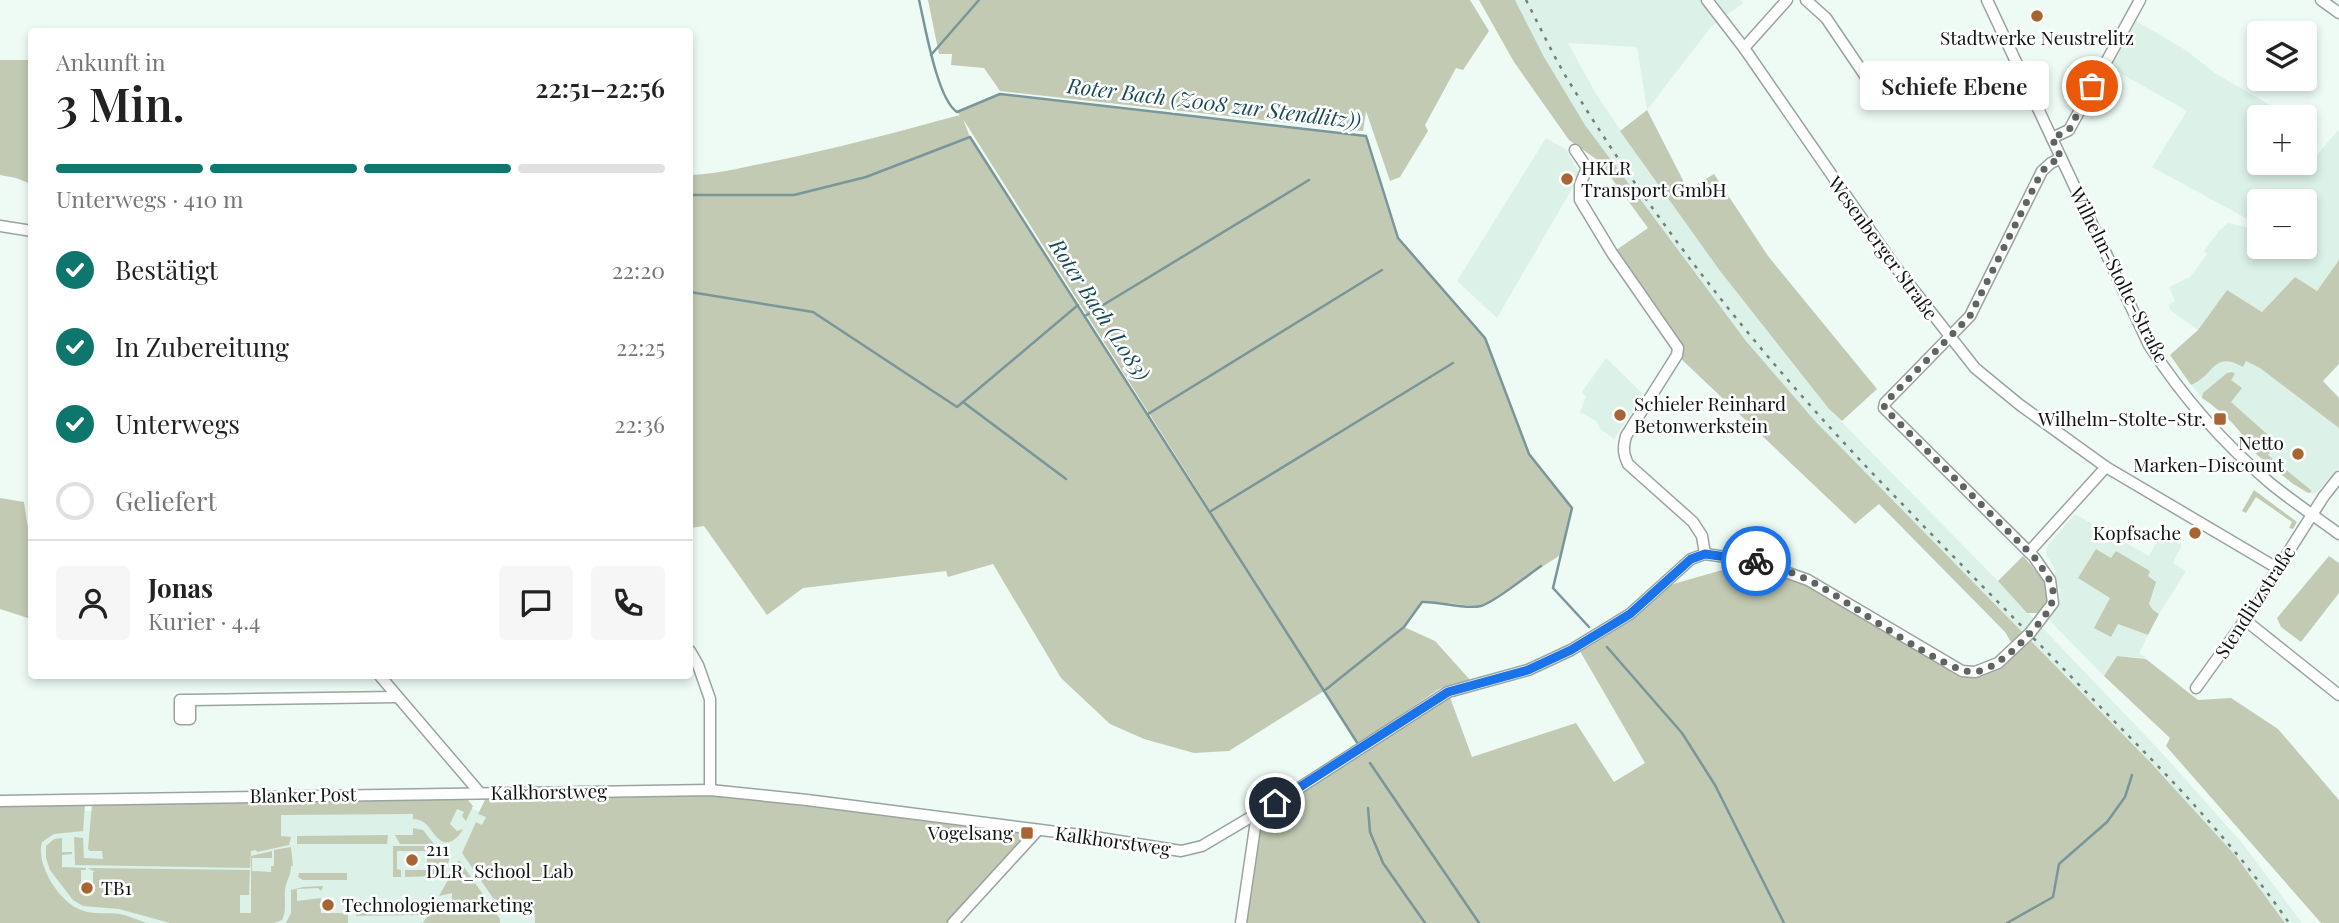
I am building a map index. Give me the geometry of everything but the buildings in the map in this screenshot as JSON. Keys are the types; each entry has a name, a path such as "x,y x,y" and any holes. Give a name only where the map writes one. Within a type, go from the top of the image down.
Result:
{"street":[{"name":"Wesenberger Straße","path":"1707,0 1744,48 1894,265 1975,368 2020,405 2106,467 2277,568"},
{"path":"1744,48 1787,0"},
{"path":"1806,0 1826,18 1866,77"},
{"name":"Wilhelm-Stolte-Straße","path":"1987,0 2149,345 2172,378 2232,448 2268,481 2339,534"},
{"path":"2052,138 2069,130 2140,0"},
{"path":"2321,0 2339,13"},
{"path":"1575,150 1587,168 1580,185 1580,200 1612,253 1676,341 1678,348 1677,355 1626,436 1623,448 1628,464 1693,522 1702,536 1705,554 1754,561 1791,572 1825,589 1962,671 1975,672 1998,663 2030,634 2053,603 2050,580 2029,552 1884,408 1885,403 1970,316 2042,171 2061,158"},
{"path":"0,226 28,230"},
{"path":"2029,552 2106,467"},
{"name":"Stendlitzstraße","path":"2196,688 2245,620 2312,514 2339,477"},
{"name":"Kalkhorstweg","path":"480,793 710,790 1038,830 1181,851 1202,846 1257,814 1448,692 1528,670 1571,650 1630,614 1691,559 1705,554"},
{"path":"2245,620 2339,695"},
{"path":"693,657 710,699 710,790"},
{"path":"382,679 480,793"},
{"path":"190,700 397,697"},
{"name":"Blanker Post","path":"0,801 480,793"},
{"path":"1241,923 1257,814"},
{"path":"953,923 1038,830"}],"shaded area":[{"path":"928,0 1470,0 1489,31 1463,70 1456,68 1425,125 1428,131 1400,177 1390,181 1366,111 1363,131 1000,91 984,68 951,65 952,54 939,54"},
{"path":"1479,0 1515,0 1544,57 1585,125 1746,341 1815,421 2151,763 2235,855 2285,923 1241,923 1257,814 1448,692 1472,757 1576,723 1614,782 1645,763 1577,646 1659,588 1754,561 1772,566 1975,672 2014,647 2005,632 1879,504 1855,524 1677,355 1612,253 1648,228 1599,161 1569,140 1514,62"},
{"path":"1515,0 1741,0 1743,3 1711,27 1647,110 1637,47 1568,43 1596,94 1720,271 1829,409 2163,754 2243,844 2302,923 2285,923 2235,855 2151,763 1815,421 1746,341 1585,125 1544,57"},
{"path":"2135,20 2187,51 2216,74 2270,105 2247,105 2247,175 2317,175 2317,155 2339,129 2339,260 2316,292 2295,277 2262,312 2227,290 2198,330 2171,311 2168,305 2175,301 2169,287 2190,277 2207,254 2204,251 2228,223 2247,227 2247,259 2317,259 2317,189 2247,189 2247,219 2152,167 2187,111 2110,67"},
{"path":"0,60 28,60 28,183 0,175"},
{"path":"1000,94 1366,136 1398,238 1485,338 1529,454 1572,508 1562,554 1483,605 1421,602 1404,627 1435,641 1471,681 1439,689 1358,744 1324,691 1229,751 1194,753 1144,739 1110,724 1061,678 993,564 948,577 946,571 803,588 767,615 704,526 693,528 693,175 818,152 960,115 957,112","holes":["963,119 1212,513 970,137"]},
{"path":"1647,110 1688,190 1714,174 1768,256 1877,389 1842,421 1829,409 1720,271 1620,131"},
{"path":"1546,138 1567,150 1580,175 1497,318 1457,281"},
{"path":"2339,260 2339,364 2323,381 2339,398 2339,428 2260,368 2246,361 2243,367 2233,362 2220,363 2191,385 2170,355 2198,330 2227,290 2262,312 2295,277 2317,291"},
{"path":"2223,347 2339,398 2339,468 2316,493 2306,493 2256,454 2241,431 2223,412 2202,398 2189,382"},
{"path":"1606,358 1644,395 1614,439 1600,429 1596,421 1580,412 1586,397 1582,392"},
{"path":"2227,373 2235,374 2231,380 2242,388 2231,402 2267,434 2253,451 2230,421 2202,398 2203,393"},
{"path":"2265,442 2273,448 2268,455 2312,491 2309,493 2293,484 2256,454"},
{"path":"2254,490 2297,522 2293,529 2289,528 2292,522 2256,497 2246,513 2242,511"},
{"path":"0,498 24,502 28,529 28,618 0,609"},
{"path":"2075,514 2149,556 2164,528 2175,533 2172,540 2182,545 2173,563 2186,571 2159,614 2149,604 2151,597 2147,576 2116,551 2112,558 2078,578 2111,598 2111,637 2118,624 2148,635 2139,653 2146,658 2117,656 2104,676 2049,620 2059,604 2060,590 2053,574 2056,571 2046,551 2048,545"},
{"path":"2096,549 2111,558 2116,551 2150,571 2148,576 2156,582 2149,604 2159,614 2148,635 2118,624 2111,637 2094,628 2110,598 2078,578"},
{"path":"2023,556 2045,581 2049,596 2039,613 2027,613 1998,581"},
{"path":"2329,556 2339,563 2339,593 2301,642 2281,627 2277,618"},
{"path":"2117,656 2146,659 2198,700 2231,698 2278,729 2339,800 2339,923 2321,923 2166,746 2170,738 2104,676"},
{"path":"710,790 1038,830 953,923 535,923 535,914 504,914 462,853 476,822 482,825 486,817 478,814 485,800 480,793"},
{"path":"467,799 473,806 466,821 462,816 464,812 457,809 450,824 457,831 463,829 450,842 443,842 436,837 422,821 413,819 413,814 281,815 281,836 291,837 289,845 251,851 250,868 75,865 74,837 83,838 84,858 103,859 102,851 88,849 92,804"},
{"path":"457,802 492,817 570,923 31,923 0,813"},
{"path":"85,804 83,831 54,834 42,842 42,861 51,882 65,900 81,910 120,914 146,923 0,923 0,805"},
{"path":"413,828 423,830 434,844 400,844 395,835 413,835"},
{"path":"388,835 387,844 297,844 297,836"},
{"path":"62,838 62,852 72,854 62,855 62,867 86,868 81,870 81,885 87,893 91,891 90,885 93,885 95,872 88,868 250,870 249,895 240,895 240,913 251,913 251,856 272,851 272,858 252,858 252,871 271,872 271,866 274,866 274,850 291,847 293,866 286,887 284,916 282,920 274,923 170,923 119,909 83,906 73,900 50,870 46,858 46,846 54,839"},
{"path":"393,846 435,846 449,855 449,861 440,876 405,877 405,870 427,870 427,851 397,851 397,869 401,870 401,877 393,877"},
{"path":"459,860 500,919 500,923 423,923 433,907 452,907 452,893 439,896"},
{"path":"299,873 347,873 347,880 303,880 298,877"},
{"path":"323,886 321,891 318,888 297,889 297,901 321,898 321,913 348,913 348,923 286,923 291,913 291,890 303,887"},
{"path":"415,903 424,907 419,915 356,916 356,909 414,908"}],"waterway":[{"name":"Roter Bach (Z008 zur Stendlitz))","path":"919,0 943,93 957,112 1000,94 1366,136 1398,238 1485,338 1529,454 1572,508 1553,588 1589,627"},
{"path":"931,55 979,0"},
{"name":"Roter Bach (L083)","path":"693,195 794,195 866,177 970,137 1358,744"},
{"path":"1085,316 1309,180"},
{"path":"1148,414 1382,270"},
{"path":"693,292 813,312 957,407 1078,305"},
{"path":"1211,511 1453,363"},
{"path":"963,402 1066,479"},
{"path":"1324,691 1404,627 1422,602 1481,606 1503,594 1541,566"},
{"path":"1607,647 1682,733 1715,785 1784,923"},
{"name":"Roter Bach (L083)","path":"1370,763 1479,923"},
{"path":"2007,923 2053,897 2059,864 2107,822 2125,797 2132,775"},
{"path":"1368,808 1370,832 1383,863 1425,923"}],"railway":[{"path":"1526,0 1560,66 1635,183 1751,336 1879,480 2184,794 2228,844 2289,923"}],"way so far":[{"path":"1756,561 1791,572 1825,589 1962,671 1975,672 1998,663 2030,634 2044,617 2053,603 2053,589 2034,557 1884,408 1885,403 1970,316 2042,171 2061,158 2052,138 2069,130 2092,86"}],"place":[{"name":"Stadtwerke Neustrelitz","path":"2037,16"},
{"name":"Schiefe Ebene","path":"2092,86"},
{"name":"HKLR Transport GmbH","path":"1567,179"},
{"name":"Schieler Reinhard Betonwerkstein","path":"1620,415"},
{"name":"Wilhelm-Stolte-Str.","path":"2220,419"},
{"name":"Netto Marken-Discount","path":"2298,454"},
{"name":"Kopfsache","path":"2195,533"},
{"name":"Vogelsang","path":"1027,833"},
{"name":"211 DLR_School_Lab","path":"412,860"},
{"name":"TB1","path":"87,888"},
{"name":"Technologiemarketing","path":"328,905"}],"route":[{"path":"1275,803 1448,692 1528,670 1571,650 1630,614 1691,559 1705,554 1756,561"}]}
